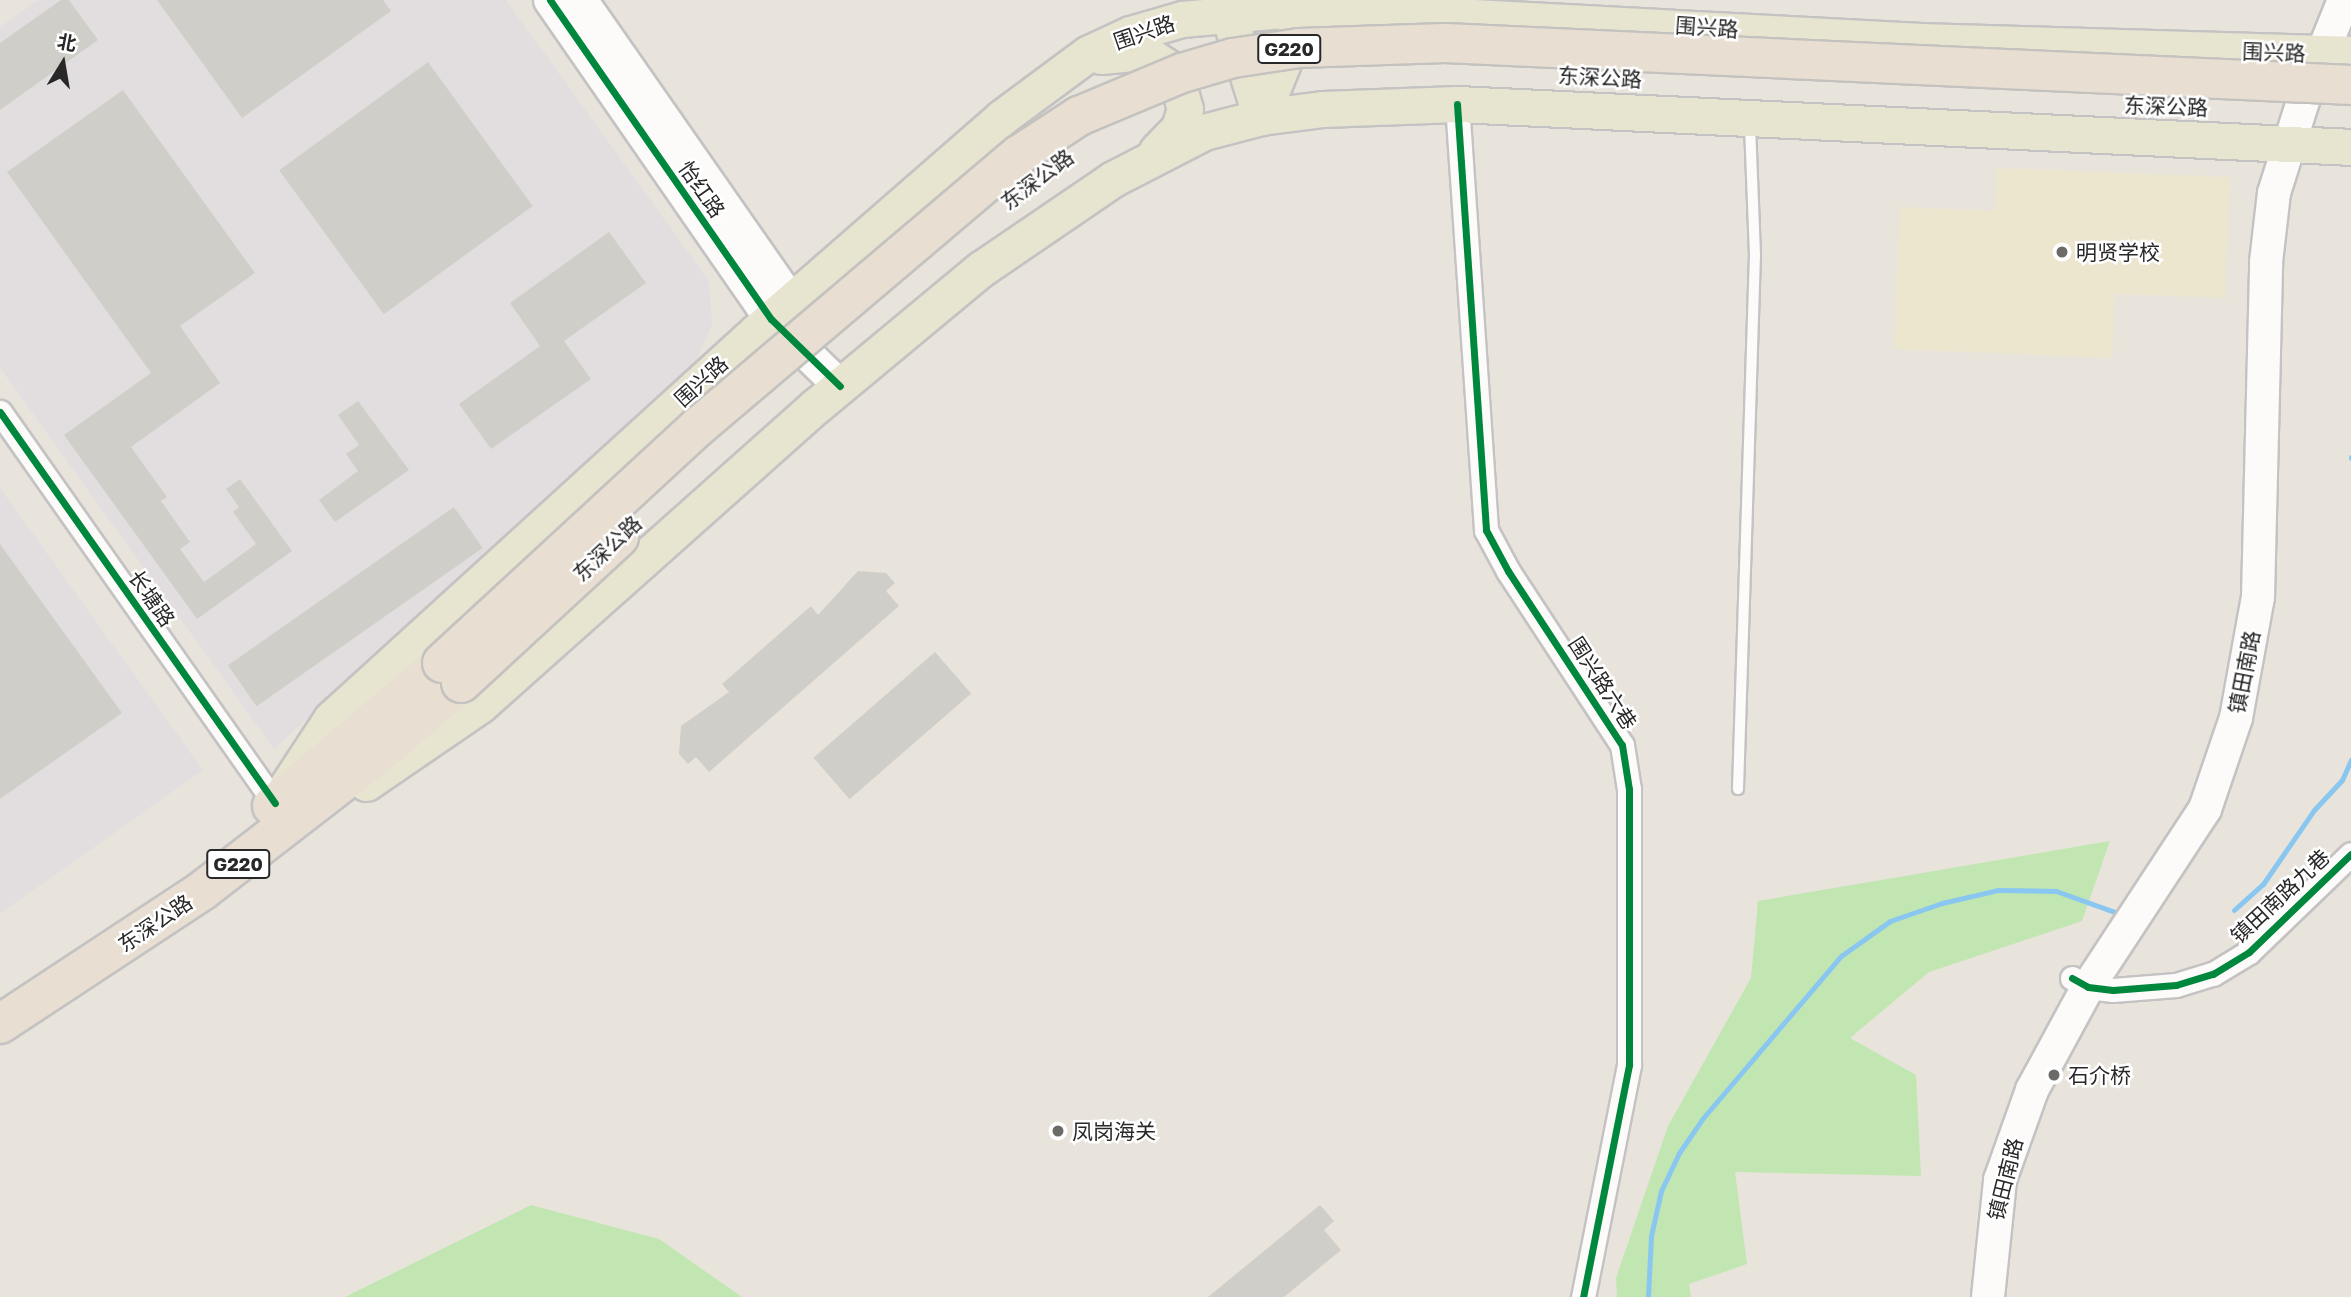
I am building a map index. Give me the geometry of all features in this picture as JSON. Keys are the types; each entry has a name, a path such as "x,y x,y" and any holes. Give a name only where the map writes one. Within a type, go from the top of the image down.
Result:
{"highway":[{"name":"东深公路","path":"452,673 699,426 1019,155 1079,116 1182,73 1233,58 1299,48 1445,43 2351,85"},
{"name":"东深公路","path":"0,1024 154,925 1035,177 1092,139 1190,98 1239,84 1302,74 1445,69 2351,112"},
{"name":"东深公路","path":"0,995 285,812"}],"main road":[{"name":"怡红路","path":"550,0 840,386"},
{"name":"怡红路","path":"581,0 782,310"},
{"path":"1048,83 1153,0"},
{"name":"镇田南路","path":"2322,0 2325,54"},
{"name":"镇田南路","path":"1988,1297 2000,1180 2011,1146 2080,983 2094,942 2189,800 2220,714 2238,594 2246,260 2253,193 2325,54 2344,0"},
{"name":"围兴路","path":"285,812 331,719 782,310 1001,118 1089,53 1130,34 1225,6 1306,4 1921,41 2325,54"},
{"path":"1261,117 1306,4"},
{"path":"1225,6 1261,117"},
{"path":"1048,83 1104,55 1144,52 1160,59 1175,72 1183,90 1185,109 1179,128 1153,155"},
{"path":"285,812 368,782 480,705 840,386 981,269 1153,155 1204,132 1261,117 1323,109 1457,104 2351,147"},
{"name":"镇田南路","path":"1968,1297 1979,1202 1998,1129 2037,1038 2080,983 2205,809 2236,718 2258,597 2266,262 2278,143"}],"street":[{"name":"围兴路六巷","path":"1457,104 1486,530 1508,571 1622,746 1629,789 1629,1065 1583,1297"},
{"name":"长塘路","path":"0,412 285,812"},
{"name":"镇田南路九巷","path":"2080,983 2175,985 2213,974 2249,953 2351,854"}],"lane":[{"path":"1738,789 1755,256 1750,116"}],"shaded area":[{"path":"38,0 506,0 709,281 712,325 694,366 274,749 0,368 0,27"},
{"name":"明贤学校","path":"1997,168 2230,177 2225,298 2115,294 2112,358 1894,349 1900,207 1995,211"},
{"path":"0,488 203,770 0,914"}],"green space":[{"path":"2110,841 2082,921 1929,972 1850,1038 1916,1075 1921,1176 1735,1172 1747,1264 1689,1284 1691,1297 1617,1297 1616,1278 1668,1126 1751,978 1758,901"},
{"path":"531,1205 659,1239 742,1297 345,1297"}],"building":[{"path":"61,0 69,0 98,40 0,110 0,43"},
{"path":"157,0 383,0 391,11 242,118"},
{"path":"428,62 533,206 384,314 279,170"},
{"path":"123,90 255,273 180,326 220,383 131,447 167,497 161,501 190,542 180,549 204,582 256,544 233,512 239,507 226,489 240,479 292,551 197,619 64,435 151,373 7,172"},
{"path":"609,232 646,283 564,341 591,379 491,449 459,404 540,346 510,303"},
{"path":"358,401 409,470 335,522 319,500 358,471 346,454 359,445 338,415"},
{"path":"454,507 483,548 257,706 228,665"},
{"path":"0,544 122,713 0,799"},
{"path":"858,571 886,573 895,583 886,591 899,606 709,772 696,757 688,764 679,754 681,726 729,692 722,684 811,606 818,615"},
{"path":"935,652 971,694 850,799 813,758"},
{"path":"1320,1205 1334,1221 1324,1230 1341,1250 1284,1297 1208,1297"}],"waterway":[{"path":"2234,910 2263,884 2314,810 2342,780 2351,760"},
{"path":"1648,1297 1651,1236 1661,1191 1679,1153 1703,1118 1841,956 1890,921 1942,903 1998,890 2056,891 2123,915"}],"cycle path":[{"path":"550,0 771,319 840,386"},
{"path":"1457,104 1486,530 1508,571 1622,745 1629,789 1629,1065 1583,1297"},
{"path":"0,412 275,803"},
{"path":"2072,978 2088,987 2113,990 2176,985 2213,974 2249,952 2351,854"}],"place":[{"name":"明贤学校","path":"2062,252"},
{"name":"石介桥","path":"2054,1075"},
{"name":"凤岗海关","path":"1058,1131"}]}
